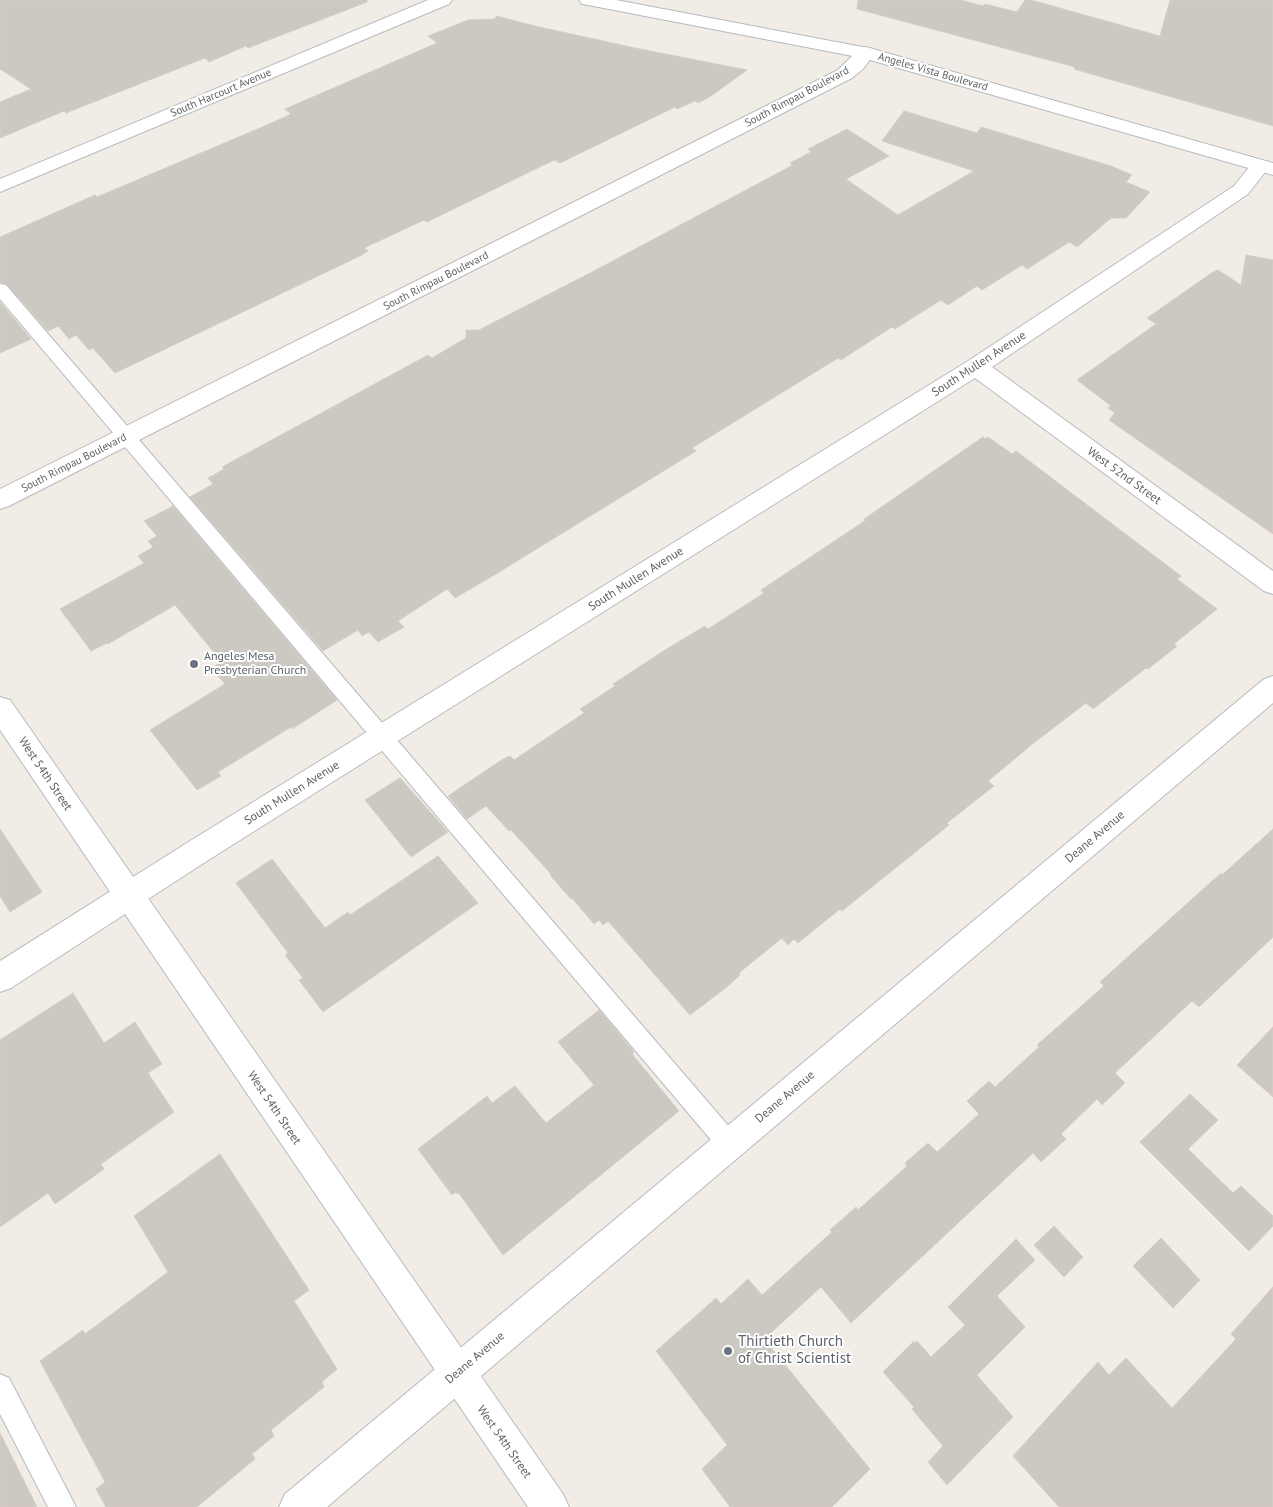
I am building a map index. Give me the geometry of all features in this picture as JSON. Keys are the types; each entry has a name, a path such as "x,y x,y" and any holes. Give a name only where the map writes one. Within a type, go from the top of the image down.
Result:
{"street":[{"name":"South Harcourt Avenue","path":"0,186 443,0"},
{"name":"Angeles Vista Boulevard","path":"588,0 866,53 1266,168"},
{"name":"South Rimpau Boulevard","path":"0,500 845,74 866,53"},
{"name":"South Mullen Avenue","path":"0,978 128,896 976,367 1241,190 1266,168"},
{"name":"West 52nd Street","path":"976,367 1273,584"},
{"name":"Deane Avenue","path":"298,1507 1273,688"},
{"name":"West 54th Street","path":"0,708 550,1507"}],"lane":[{"path":"0,290 730,1144"},
{"path":"0,1387 62,1507"}],"building":[{"path":"0,0 367,0 367,2 248,48 246,46 209,62 205,58 66,113 64,111 0,138 0,102 31,89 0,69"},
{"path":"858,0 961,0 1017,12 1025,0 1031,0 1160,36 1170,0 1273,0 1273,126 1074,69 1075,67 857,9"},
{"path":"497,16 635,48 747,70 698,103 695,101 677,109 675,107 560,163 554,160 427,222 424,220 364,248 368,251 362,255 115,373 93,348 89,350 76,335 69,339 58,326 48,331 7,284 0,282 0,237 95,195 97,197 274,122 291,114 285,109 437,43 428,36 468,20 494,19"},
{"path":"904,111 977,133 981,127 1111,166 1132,175 1126,182 1150,192 1126,218 1111,218 1077,247 1069,242 1027,269 1022,265 982,290 977,286 948,305 941,300 895,329 892,327 841,360 838,358 692,448 696,451 491,577 455,598 447,589 398,621 404,627 378,642 369,632 362,636 358,630 323,651 190,497 213,484 208,478 224,469 222,467 428,355 432,358 466,338 466,330 479,330 592,272 793,165 790,163 811,152 808,149 847,129 889,156 846,179 898,215 974,171 882,141"},
{"path":"1246,255 1273,260 1273,534 1109,420 1115,413 1108,408 1111,406 1077,380 1156,324 1147,318 1213,272 1218,270 1241,285"},
{"path":"0,302 31,339 0,353"},
{"path":"983,437 985,439 988,437 1012,454 1016,451 1181,576 1177,579 1217,609 1174,644 1177,646 1148,669 1146,668 1093,709 1086,703 1035,742 988,781 994,786 947,823 949,825 842,911 840,909 798,943 794,939 788,945 782,938 739,973 740,975 727,987 690,1015 608,921 603,925 599,920 594,924 511,830 509,831 486,806 467,819 448,796 503,759 510,756 514,760 584,713 580,709 615,686 613,684 665,650 705,626 708,629 764,593 761,590 866,520 864,519"},
{"path":"173,506 337,700 292,729 291,727 218,772 221,776 197,790 150,730 225,684 211,668 222,662 175,605 108,644 91,651 60,609 144,563 138,556 153,547 148,541 157,536 144,521"},
{"path":"400,778 448,832 411,857 365,800"},
{"path":"0,829 42,892 10,912 0,896"},
{"path":"1273,829 1273,937 1199,1007 1192,1001 1115,1073 1125,1083 1102,1105 1097,1099 1061,1134 1066,1139 1041,1162 1033,1153 851,1323 821,1287 764,1339 870,1469 832,1507 730,1507 702,1469 727,1445 656,1351 716,1298 721,1304 748,1279 762,1295 832,1232 830,1230 856,1207 858,1210 907,1166 905,1163 928,1143 937,1152 979,1114 967,1101 989,1081 995,1087 1039,1047 1037,1045 1104,986 1100,982"},
{"path":"438,856 478,903 323,1012 299,980 303,978 285,955 288,953 236,883 272,859 325,928 348,912 350,915"},
{"path":"73,993 104,1043 135,1022 162,1064 148,1073 174,1112 101,1164 104,1169 55,1204 48,1193 0,1227 0,1040"},
{"path":"599,1010 679,1111 503,1255 458,1192 452,1195 418,1149 487,1096 492,1103 515,1086 546,1123 594,1085 558,1042"},
{"path":"1273,1027 1273,1097 1237,1065"},
{"path":"1190,1094 1218,1120 1188,1149 1233,1193 1241,1186 1273,1216 1273,1226 1249,1251 1140,1142"},
{"path":"220,1154 309,1290 294,1301 337,1369 322,1382 324,1387 271,1430 274,1436 252,1454 255,1459 197,1507 106,1507 96,1489 105,1482 40,1361 83,1330 85,1334 168,1272 134,1216"},
{"path":"1054,1226 1083,1257 1064,1277 1034,1245"},
{"path":"1161,1238 1200,1280 1173,1308 1133,1266"},
{"path":"1016,1239 1035,1260 997,1296 1025,1327 977,1375 1013,1417 947,1485 928,1462 943,1446 912,1409 914,1407 883,1372 914,1341 915,1343 917,1341 931,1357 965,1325 948,1307"},
{"path":"1273,1287 1273,1507 1059,1507 1013,1456 1098,1362 1109,1375 1126,1358 1172,1408 1236,1339 1231,1334"},
{"path":"0,1433 37,1507 0,1507"}],"place":[{"name":"Angeles Mesa Presbyterian Church","path":"194,664"},
{"name":"Thirtieth Church of Christ Scientist","path":"728,1351"}]}
